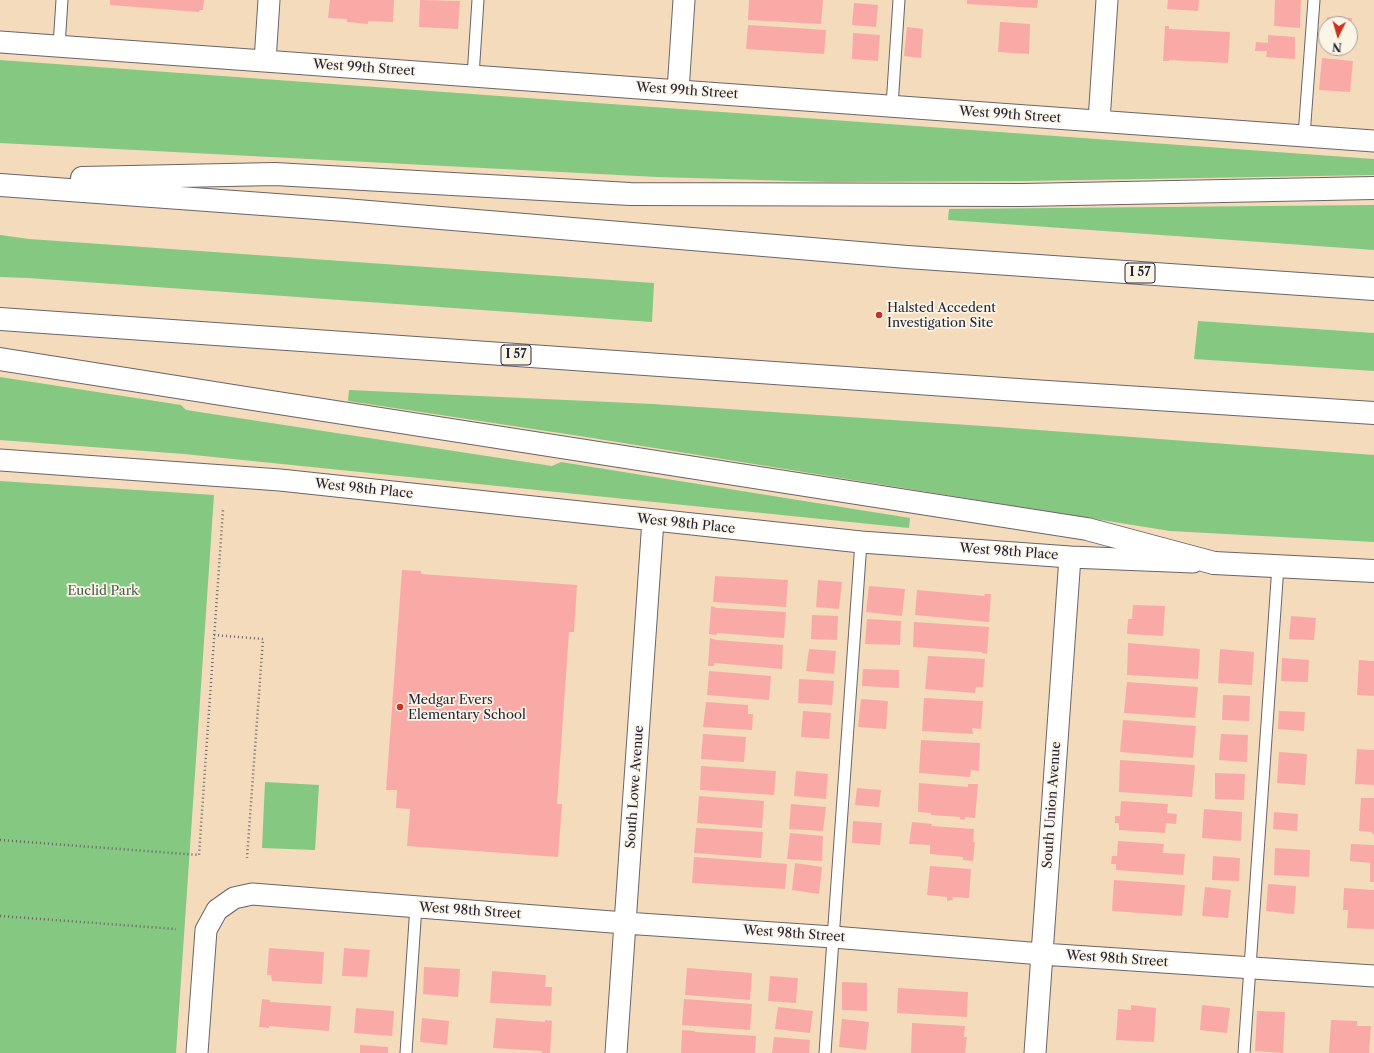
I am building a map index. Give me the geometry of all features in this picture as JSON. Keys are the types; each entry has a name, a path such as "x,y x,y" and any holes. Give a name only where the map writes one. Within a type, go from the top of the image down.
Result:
{"main road":[{"path":"0,180 275,174 646,194 1023,195 1374,188"},
{"name":"I 57","path":"0,185 345,210 899,256 1374,289"},
{"name":"I 57","path":"0,319 1024,391 1374,413"},
{"path":"0,359 267,402 1087,529 1214,563"},
{"name":"West 98th Place","path":"1214,563 1374,571"}],"street":[{"path":"265,61 269,0"},
{"path":"678,91 684,0"},
{"path":"1099,121 1107,0"},
{"name":"West 99th Street","path":"0,42 1374,141"},
{"name":"West 98th Place","path":"0,460 280,480 861,542 1070,557 1214,563"},
{"name":"South Lowe Avenue","path":"616,1053 653,520"},
{"name":"South Union Avenue","path":"1034,1053 1070,557"},
{"name":"West 98th Street","path":"197,1053 206,930 217,910 234,898 252,894 1042,954 1374,976"}],"lane":[{"path":"59,46 62,0"},
{"path":"473,76 478,0"},
{"path":"892,106 899,0"},
{"path":"1304,136 1314,0"},
{"path":"825,1053 861,542"},
{"path":"1244,1053 1278,566"},
{"path":"406,1053 416,906"}],"path":[{"path":"0,840 199,855 223,510"},
{"path":"214,635 263,639 247,858"},
{"path":"0,916 176,929"}],"green space":[{"path":"0,60 1374,159 1374,175 1026,181 829,182 657,177 0,143"},
{"path":"1374,205 1374,250 948,220 949,209"},
{"path":"0,235 29,239 654,283 652,322 0,277"},
{"path":"1198,321 1374,333 1374,371 1194,359"},
{"path":"0,377 181,405 186,410 552,466 561,462 910,518 909,528 184,454 0,440"},
{"path":"349,390 653,404 998,427 1374,455 1374,542 1170,531 586,437 348,401"},
{"name":"Euclid Park","path":"0,481 214,495 176,1053 0,1053"},
{"path":"265,782 319,785 315,850 262,848"}],"building":[{"path":"110,0 204,0 203,10 200,10 199,12 110,5"},
{"path":"330,0 394,0 393,22 368,21 368,24 347,22 347,19 328,18"},
{"path":"420,0 460,1 458,29 419,27"},
{"path":"749,0 823,0 821,24 748,20"},
{"path":"967,0 1038,0 1037,8 967,4"},
{"path":"1168,0 1199,0 1198,11 1167,9"},
{"path":"1275,0 1301,0 1300,28 1274,26"},
{"path":"854,3 878,5 876,27 852,25"},
{"path":"1000,22 1030,24 1029,54 998,52"},
{"path":"748,25 826,30 824,54 746,49"},
{"path":"1165,26 1169,26 1169,29 1230,32 1228,63 1163,61"},
{"path":"907,27 923,29 921,58 904,56"},
{"path":"853,33 880,35 878,61 852,59"},
{"path":"1268,35 1295,37 1295,59 1266,57 1267,51 1255,51 1256,42 1268,43"},
{"path":"1322,58 1353,61 1350,92 1319,90"},
{"path":"402,570 421,571 421,574 577,585 574,632 569,632 557,804 562,804 558,857 407,846 410,809 396,808 397,790 386,790"},
{"path":"715,576 788,580 786,607 713,602"},
{"path":"818,580 842,582 839,609 816,607"},
{"path":"869,586 905,589 902,616 866,612"},
{"path":"917,590 985,596 984,594 991,594 989,622 915,615"},
{"path":"1133,605 1165,606 1163,636 1127,634 1128,619 1132,619"},
{"path":"711,606 717,608 786,612 784,638 717,633 717,635 709,634"},
{"path":"812,615 838,616 837,640 811,639"},
{"path":"1291,616 1316,618 1314,640 1289,639"},
{"path":"867,619 901,621 900,645 865,644"},
{"path":"914,622 989,627 987,654 982,652 913,647"},
{"path":"710,638 716,640 783,645 782,669 714,663 714,666 708,666"},
{"path":"1128,643 1200,649 1198,679 1127,675"},
{"path":"809,649 836,651 834,674 806,671"},
{"path":"1220,649 1254,652 1252,685 1218,683"},
{"path":"928,656 985,659 983,687 976,687 975,693 925,689"},
{"path":"1282,658 1309,660 1308,682 1281,681"},
{"path":"1359,660 1374,661 1374,696 1357,695"},
{"path":"863,669 899,670 899,688 862,686"},
{"path":"709,671 771,676 769,700 707,695"},
{"path":"799,679 834,681 832,705 798,703"},
{"path":"1127,682 1198,687 1195,718 1124,713"},
{"path":"1223,695 1250,696 1249,721 1222,720"},
{"path":"924,698 983,701 981,729 972,728 973,734 922,731"},
{"path":"861,699 888,701 886,729 858,727"},
{"path":"706,702 748,705 748,714 753,714 752,730 703,727"},
{"path":"803,711 831,713 829,739 801,737"},
{"path":"1279,711 1305,712 1304,731 1278,729"},
{"path":"1123,720 1196,726 1193,758 1120,752"},
{"path":"703,734 746,737 744,762 701,759"},
{"path":"1221,734 1248,735 1247,762 1219,760"},
{"path":"921,740 980,743 979,771 971,770 970,777 919,773"},
{"path":"1357,749 1374,750 1374,785 1355,784"},
{"path":"1279,752 1307,754 1305,785 1277,783"},
{"path":"1120,760 1195,765 1192,797 1119,792"},
{"path":"701,766 776,771 774,795 700,790"},
{"path":"796,771 828,774 826,799 794,796"},
{"path":"1215,773 1245,774 1244,800 1215,799"},
{"path":"919,783 968,787 968,784 978,784 975,818 965,817 965,820 960,819 960,817 931,815 931,813 918,812"},
{"path":"857,788 881,790 879,807 855,805"},
{"path":"699,796 764,801 762,828 697,823"},
{"path":"1361,798 1374,798 1374,834 1372,834 1372,832 1359,831"},
{"path":"1121,801 1168,804 1167,813 1177,814 1176,824 1166,823 1165,833 1119,830 1119,823 1115,823 1115,816 1120,816"},
{"path":"791,804 826,807 823,831 789,829"},
{"path":"1204,809 1242,812 1241,841 1202,838"},
{"path":"1274,812 1298,814 1297,831 1273,829"},
{"path":"853,821 882,823 880,845 852,843"},
{"path":"912,822 932,824 931,826 974,829 973,842 975,842 973,861 963,860 963,857 930,854 930,845 909,844"},
{"path":"696,828 763,832 761,858 694,853"},
{"path":"790,833 823,836 822,861 787,859"},
{"path":"1118,841 1164,844 1163,853 1185,854 1183,875 1116,870 1116,864 1111,864 1112,856 1117,856"},
{"path":"1351,844 1374,845 1374,882 1370,882 1370,863 1350,861"},
{"path":"1275,848 1310,850 1309,877 1274,875"},
{"path":"1213,856 1240,858 1239,881 1212,880"},
{"path":"694,857 787,864 785,889 692,883"},
{"path":"795,863 822,867 819,894 792,890"},
{"path":"930,866 971,869 969,898 952,897 953,900 947,901 947,897 927,895"},
{"path":"1114,880 1185,885 1182,916 1112,911"},
{"path":"1268,884 1296,886 1294,914 1266,911"},
{"path":"1205,887 1231,890 1228,918 1202,916"},
{"path":"1344,888 1374,890 1374,929 1347,928 1348,910 1343,910"},
{"path":"269,948 324,952 322,984 272,981 271,975 267,975"},
{"path":"344,948 370,950 367,977 342,976"},
{"path":"424,967 460,969 458,997 423,994"},
{"path":"687,968 752,973 750,1000 685,995"},
{"path":"492,971 546,975 545,987 552,987 551,1006 490,1003"},
{"path":"770,976 798,978 796,1003 768,1001"},
{"path":"842,982 867,983 867,1011 842,1010"},
{"path":"898,988 968,992 967,1017 897,1013"},
{"path":"262,999 270,1000 270,1002 331,1006 329,1031 269,1026 269,1028 259,1027"},
{"path":"684,999 752,1004 750,1030 682,1025"},
{"path":"1131,1005 1156,1008 1154,1042 1116,1040 1118,1009 1131,1010"},
{"path":"1202,1005 1230,1008 1227,1033 1200,1030"},
{"path":"778,1007 813,1011 810,1033 775,1029"},
{"path":"356,1008 394,1011 392,1036 354,1033"},
{"path":"1257,1011 1285,1012 1283,1053 1255,1051"},
{"path":"422,1018 449,1021 447,1045 420,1042"},
{"path":"496,1018 545,1022 545,1020 552,1021 550,1053 542,1053 542,1051 493,1048"},
{"path":"842,1019 869,1022 866,1050 839,1047"},
{"path":"1331,1020 1357,1021 1357,1026 1371,1026 1369,1053 1329,1053"},
{"path":"912,1023 965,1026 964,1037 967,1037 965,1053 911,1053"},
{"path":"682,1030 756,1036 755,1053 681,1053"},
{"path":"774,1037 810,1040 809,1053 772,1053"},
{"path":"360,1045 388,1047 388,1053 360,1053"}],"place":[{"name":"Halsted Accedent Investigation Site","path":"879,315"},
{"name":"Medgar Evers Elementary School","path":"400,707"}]}
